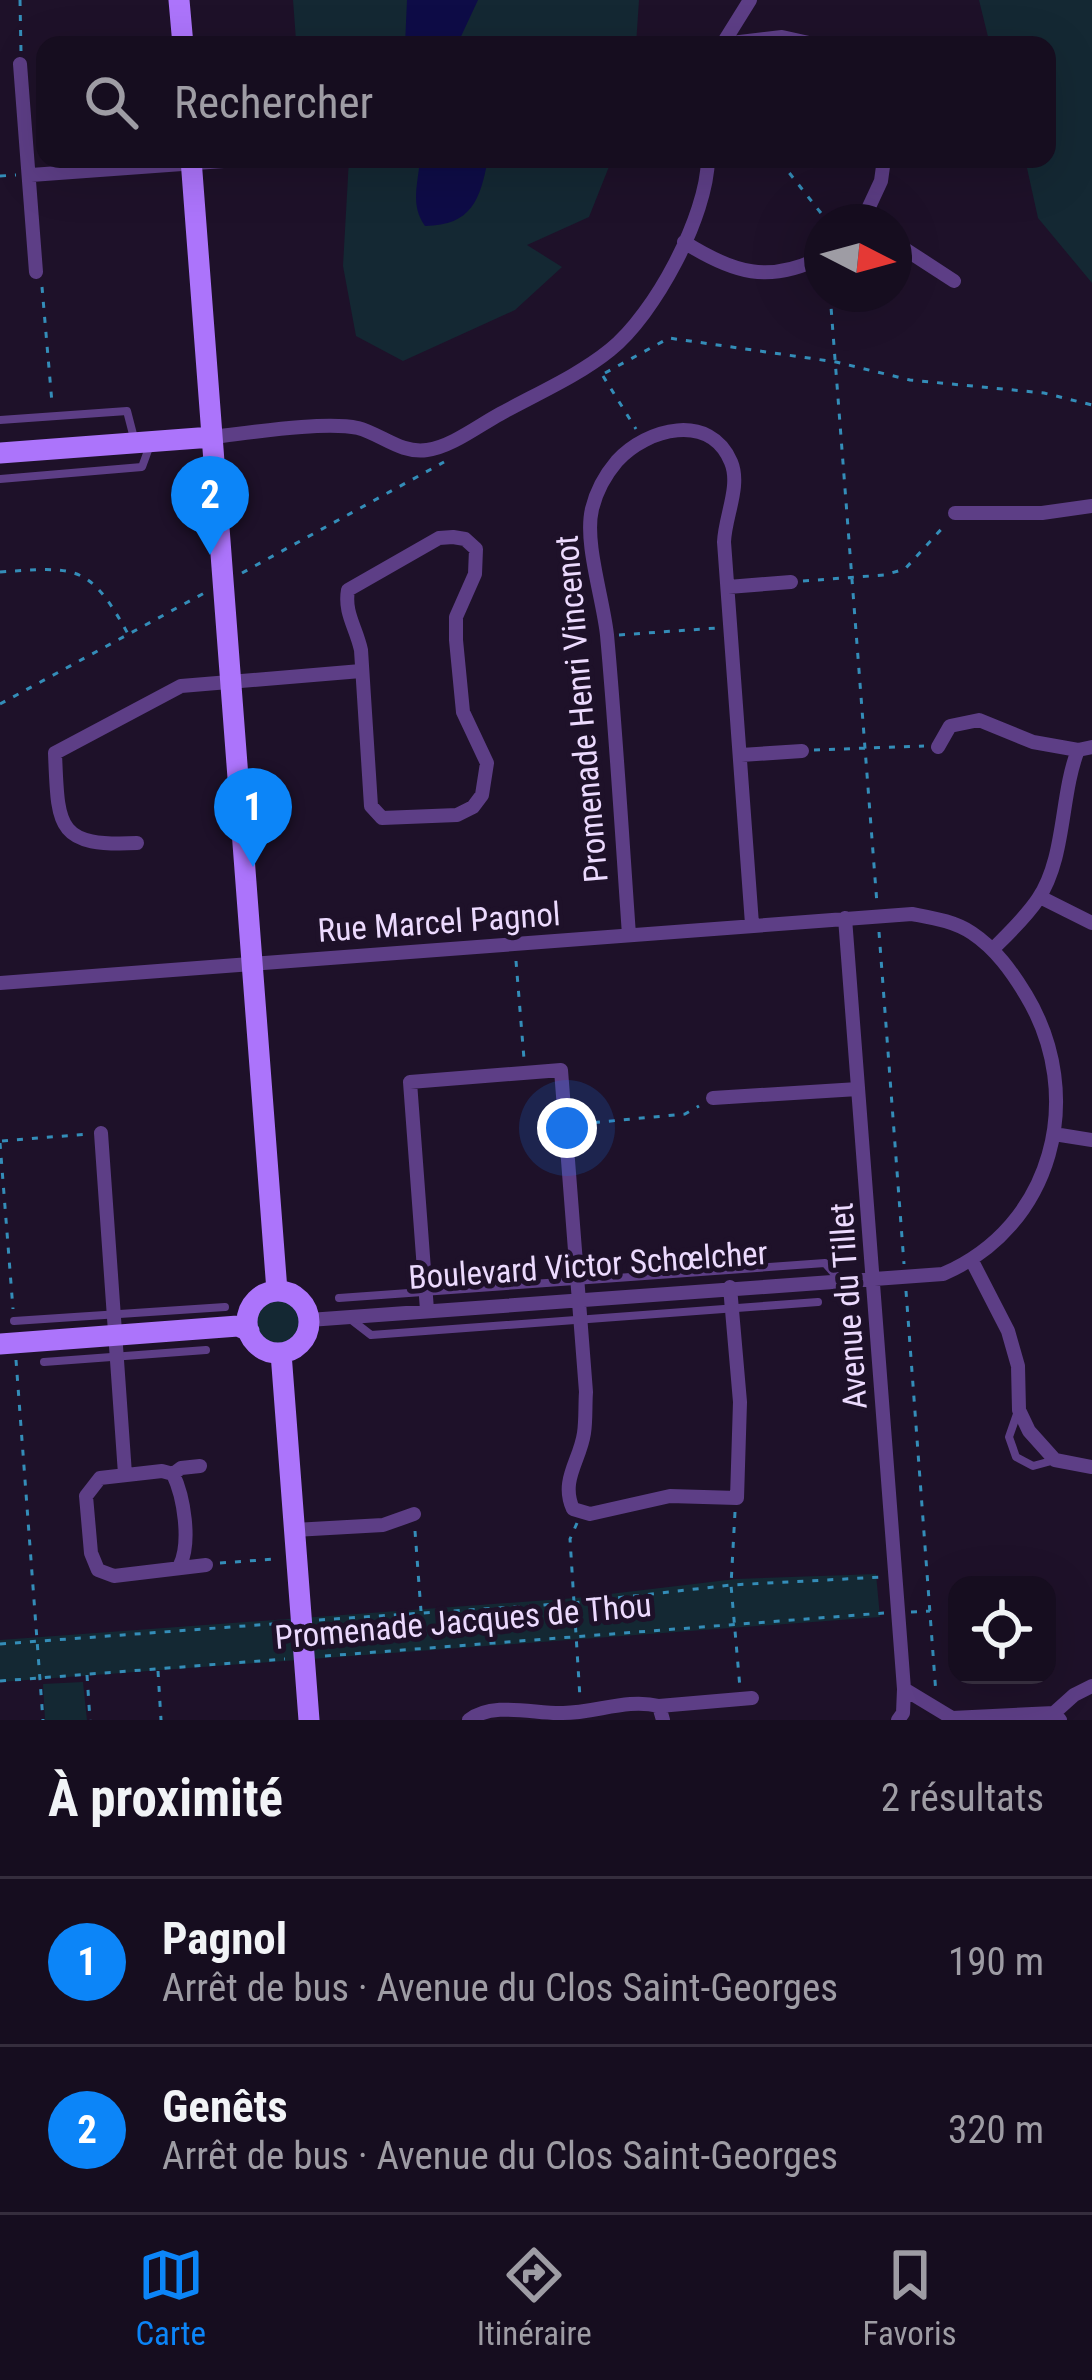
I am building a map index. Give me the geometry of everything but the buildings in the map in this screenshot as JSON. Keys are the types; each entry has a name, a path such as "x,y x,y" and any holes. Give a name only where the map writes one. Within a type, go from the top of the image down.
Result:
{"street":[{"path":"179,0 182,36"},
{"path":"727,36 750,0"},
{"path":"20,64 35,272"},
{"path":"31,175 118,168"},
{"path":"192,168 277,1291"},
{"path":"0,453 328,427 358,428 412,450 440,446 606,354 630,333 683,242 703,197 707,168"},
{"path":"871,204 883,168"},
{"path":"683,242 730,266 764,274 804,266"},
{"path":"912,254 954,281"},
{"path":"644,443 681,428 700,430 717,440 735,478 725,518 752,924"},
{"name":"Promenade Henri Vincenot","path":"629,935 607,636 589,539 597,495 619,458 644,443"},
{"path":"955,514 1042,513 1092,506"},
{"path":"439,538 465,539 476,548 475,574 456,617 459,695 487,763 482,795 472,807 457,815 397,820 382,818 371,806 361,671 357,631 346,610 348,590 439,538"},
{"path":"728,587 791,582"},
{"path":"137,843 91,845 66,829 56,800 55,753 181,686 361,671"},
{"path":"938,747 950,726 979,720 1033,742 1085,749 1067,777 1054,860 1040,897 993,949 1040,1018 1056,1089 1054,1134 1033,1193 1010,1228 972,1262 1008,1331 1018,1366 1018,1410 1029,1431 1055,1460 1092,1467"},
{"path":"741,755 802,751"},
{"path":"1040,897 1092,923"},
{"name":"Rue Marcel Pagnol","path":"0,983 878,914 945,920 993,949"},
{"name":"Avenue du Tillet","path":"845,918 904,1690 898,1720"},
{"path":"427,1310 410,1082 561,1070 586,1393 584,1437 569,1474 567,1496 573,1509 590,1514 670,1496 737,1498 740,1402 730,1287"},
{"path":"713,1098 858,1089"},
{"path":"101,1132 125,1474"},
{"path":"1054,1134 1092,1140"},
{"name":"Boulevard Victor Schœlcher","path":"309,1320 905,1278 943,1274 972,1262"},
{"path":"9,1336 116,1336 238,1326 249,1331 257,1345 281,1353 305,1339 309,1320 302,1302 277,1291 253,1304 249,1331"},
{"path":"281,1353 308,1720"},
{"path":"173,1474 200,1466"},
{"path":"180,1565 186,1553 179,1487 173,1474 100,1478 86,1496 91,1553 98,1570 114,1576 206,1564"},
{"path":"294,1530 383,1525 414,1514"},
{"path":"904,1690 952,1718 1057,1717 1074,1695 1092,1686"},
{"path":"470,1720 492,1710 582,1712 639,1702 661,1713 747,1698"}],"lane":[{"path":"0,420 127,411 143,443 142,467 0,479"},
{"path":"339,1298 825,1264 840,1280"},
{"path":"348,1317 371,1335 818,1303"},
{"path":"44,1362 116,1336 225,1307"},
{"path":"116,1336 206,1350"},
{"path":"1018,1410 1009,1437 1016,1457 1033,1466 1055,1460"}],"path":[{"path":"20,0 20,64"},
{"path":"787,168 814,204"},
{"path":"35,272 43,291 53,417"},
{"path":"832,312 938,1712"},
{"path":"644,443 602,374 669,338 836,362 910,380 1044,393 1092,405"},
{"path":"0,704 461,452"},
{"path":"791,582 905,569 924,554 955,514"},
{"path":"0,572 57,569 86,577 112,604 129,635"},
{"path":"607,636 731,627"},
{"path":"802,751 938,747"},
{"path":"514,944 525,1073"},
{"path":"566,1125 685,1114 713,1098"},
{"path":"43,1720 9,1336 0,1142 101,1132"},
{"path":"737,1498 731,1585 747,1698"},
{"path":"582,1512 570,1539 582,1712"},
{"path":"414,1514 422,1613"},
{"path":"206,1564 296,1557"},
{"name":"Promenade Jacques de Thou","path":"0,1644 572,1603 731,1585 927,1574"},
{"name":"Promenade Jacques de Thou","path":"0,1681 930,1610"},
{"path":"158,1669 161,1720"},
{"path":"87,1675 90,1720"}],"shaded area":[{"path":"293,0 639,0 637,36 296,36"},
{"path":"407,0 478,0 461,36 405,36"},
{"path":"979,0 1092,0 1092,283 1038,218 1027,168 1056,168 1056,36 988,36"},
{"path":"348,168 608,168 589,217 527,245 562,267 515,310 403,361 356,336 343,266"},
{"path":"419,168 486,168 471,208 441,225 425,226 420,218"},
{"path":"278,1300 295,1306 301,1323 295,1340 278,1346 261,1340 255,1323 261,1306"},
{"path":"876,1574 880,1617 0,1682 0,1640 576,1598 736,1579"},
{"path":"83,1682 87,1720 45,1720 43,1684"}],"place":[{"name":"Genêts","path":"210,555"},
{"name":"Pagnol","path":"253,867"}]}
